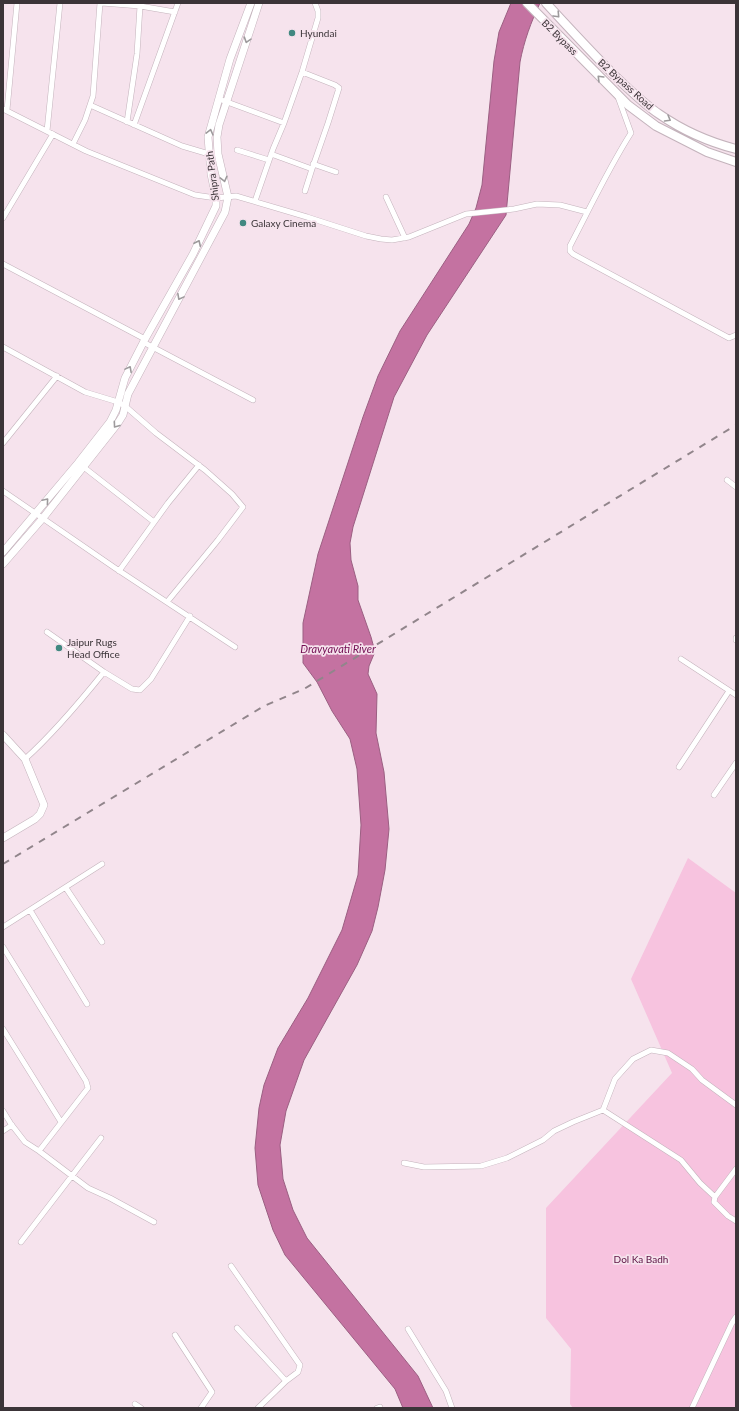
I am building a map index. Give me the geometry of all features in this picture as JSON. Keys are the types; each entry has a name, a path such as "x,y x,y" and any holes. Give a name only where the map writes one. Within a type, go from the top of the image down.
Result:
{"main road":[{"name":"B2 Bypass","path":"527,3 628,105 656,126 707,152 736,162"},
{"name":"B2 Bypass Road","path":"546,3 587,48 634,94 658,114 694,134 715,143 736,149"}],"street":[{"path":"17,3 5,109 86,151 195,195 216,198 236,196 366,236 392,240 405,238 438,227 466,214 514,209 537,204 560,205 587,212"},
{"path":"47,131 60,3"},
{"path":"73,144 85,120 93,96 101,3 140,6 175,12"},
{"path":"134,125 178,3"},
{"name":"Shipra Path","path":"81,465 110,422 125,378 144,340 193,254 216,206 216,198 211,174 208,138 230,59 251,3"},
{"path":"3,552 36,513 118,423 123,415 128,394 225,212 228,196 218,154 217,136 219,125 259,3"},
{"path":"255,201 302,72 318,18 318,11 315,3"},
{"path":"127,122 138,54 140,6"},
{"path":"3,67 10,68"},
{"path":"302,72 339,88 305,191"},
{"path":"617,95 631,133 587,212 570,246 570,251 736,342"},
{"path":"219,99 284,123"},
{"path":"90,105 182,146 210,154"},
{"path":"3,218 53,134"},
{"path":"236,150 269,160"},
{"path":"271,154 336,172"},
{"path":"386,197 405,238"},
{"path":"3,264 144,340 153,348 253,400"},
{"path":"730,338 736,335"},
{"path":"3,347 86,392 118,402 125,406 156,433 199,465 232,494 243,506 218,540 167,602"},
{"path":"3,443 57,376"},
{"path":"3,564 43,518 81,465"},
{"path":"81,465 154,522"},
{"path":"119,571 154,522 199,465"},
{"path":"727,480 736,487"},
{"path":"3,491 119,571 190,616 235,647"},
{"path":"48,632 104,672 132,689 140,690 151,679 190,616"},
{"path":"681,659 736,696"},
{"path":"25,759 46,740 84,698 104,672"},
{"path":"679,767 729,691"},
{"path":"3,735 25,759 44,805 40,814 35,819 3,838"},
{"path":"714,795 736,763"},
{"path":"3,927 102,864"},
{"path":"66,888 102,942"},
{"path":"30,910 87,1004"},
{"path":"3,947 86,1081 88,1088 39,1151"},
{"path":"3,1029 61,1122"},
{"path":"404,1163 424,1167 481,1166 507,1158 543,1140 560,1128 603,1110 615,1079 633,1058 651,1050 668,1052 692,1068 702,1080 736,1105"},
{"path":"603,1110 681,1160 715,1198"},
{"path":"3,1111 25,1142 88,1188 154,1222"},
{"path":"3,1131 12,1125"},
{"path":"21,1242 101,1138"},
{"path":"736,1169 715,1198 714,1202 728,1216 736,1221"},
{"path":"231,1266 300,1365 298,1372 286,1381 258,1408"},
{"path":"692,1408 736,1317"},
{"path":"237,1328 286,1381"},
{"path":"408,1329 446,1391 452,1408"},
{"path":"175,1336 212,1392 201,1408"},
{"path":"135,1404 141,1408"}],"green space":[{"name":"Dol Ka Badh","path":"688,858 736,893 736,1408 573,1408 570,1404 571,1349 546,1318 546,1208 672,1073 631,979"}],"water":[{"name":"Dravyavati River","path":"511,3 540,3 528,32 520,62 506,215 427,335 394,397 353,527 350,543 351,560 358,586 358,600 374,648 374,654 369,666 368,674 377,694 376,733 384,772 389,829 385,870 372,931 357,965 304,1060 286,1111 280,1145 283,1179 293,1210 307,1238 418,1376 433,1408 403,1408 395,1389 285,1255 273,1230 258,1185 255,1148 259,1108 264,1085 278,1048 308,998 342,930 358,875 361,825 357,769 350,739 332,711 317,682 303,663 303,623 318,554 378,376 400,331 469,224 476,208 482,185 494,61 499,32"}],"railway":[{"path":"3,864 264,706 304,689 736,425"}],"place":[{"name":"Hyundai","path":"292,33"},
{"name":"Galaxy Cinema","path":"243,223"},
{"name":"Jaipur Rugs Head Office","path":"59,648"}]}
